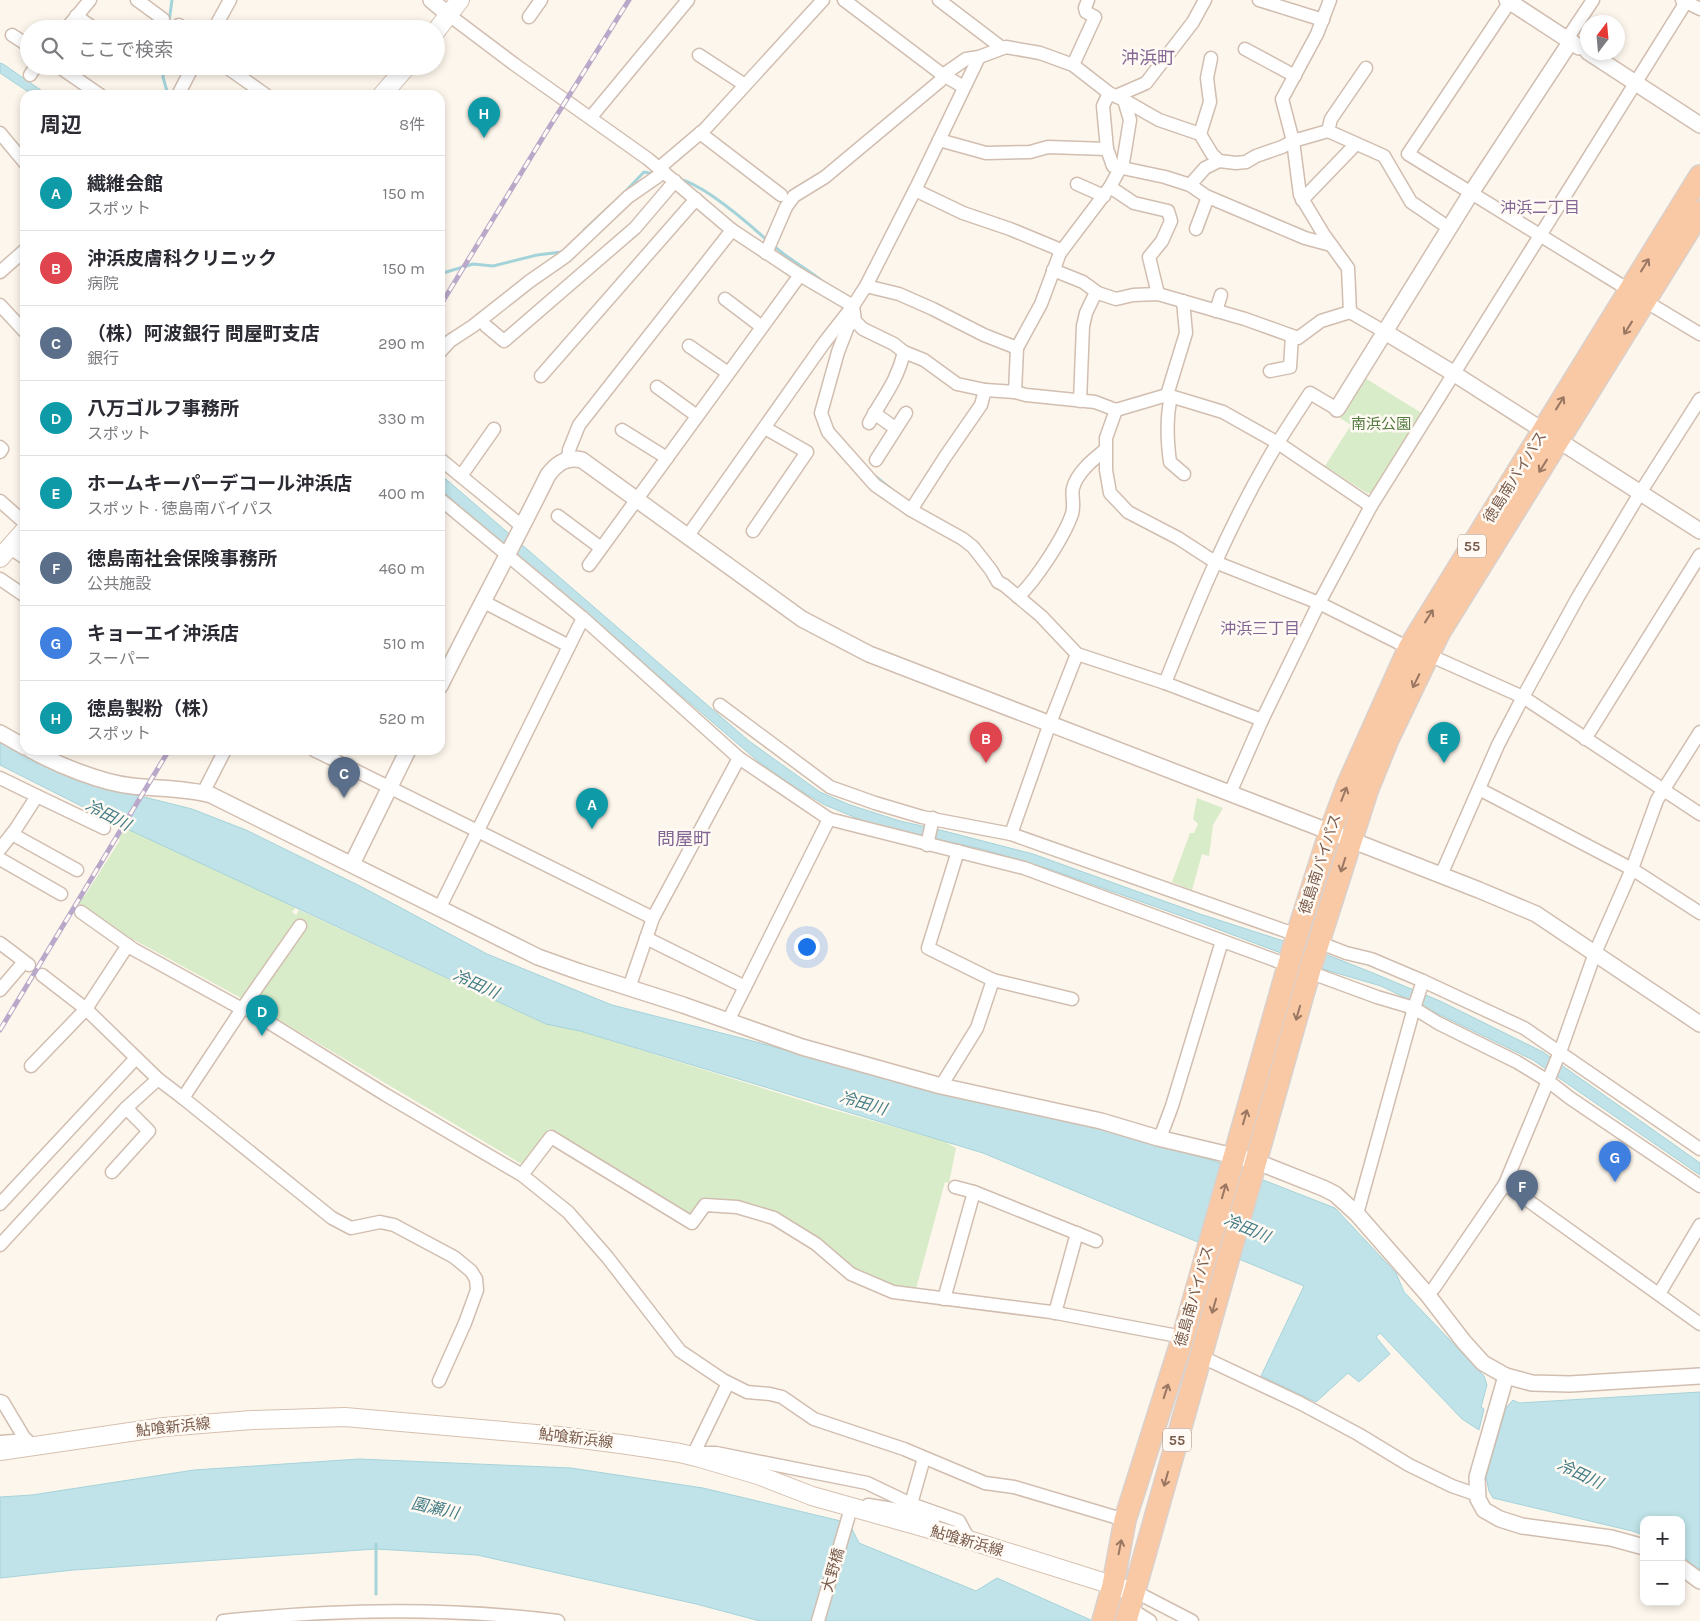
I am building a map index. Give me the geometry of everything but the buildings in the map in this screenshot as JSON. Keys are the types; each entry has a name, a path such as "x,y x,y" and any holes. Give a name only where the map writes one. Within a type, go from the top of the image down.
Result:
{"highway":[{"name":"徳島南バイパス","path":"1129,1610 1314,957 1367,791 1388,739 1439,633 1551,435 1637,295 1700,176"},
{"name":"徳島南バイパス","path":"1637,295 1700,212"},
{"name":"徳島南バイパス","path":"1105,1616 1113,1585 1125,1520 1183,1337 1293,950 1330,832 1348,784 1409,648 1551,435"}],"main road":[{"path":"445,20 460,0"},
{"path":"386,90 399,75"},
{"path":"4,552 20,535"},
{"name":"鮎喰新浜線","path":"0,1451 31,1442 164,1427 252,1420 345,1417 541,1434 687,1453 758,1475 853,1512 969,1540 1113,1585 1129,1610"}],"street":[{"path":"73,20 90,0"},
{"path":"137,0 163,19"},
{"path":"219,20 230,0"},
{"path":"431,0 514,64 591,117 662,170 732,230 800,275 853,306"},
{"path":"529,17 541,0"},
{"path":"591,117 688,0"},
{"path":"445,346 530,281 566,256 628,197 662,170 700,133 823,0"},
{"path":"844,0 943,75 964,86"},
{"path":"940,0 1002,48"},
{"path":"1073,65 1095,18 1086,12 1085,8 1088,0"},
{"path":"1259,0 1323,20"},
{"path":"1330,0 1317,34 1282,99 1293,141 1300,196 1348,268 1350,312"},
{"path":"1580,47 1509,0 1408,154 1700,334"},
{"path":"1165,683 1215,562 1266,462 1310,393 1337,409 1593,0"},
{"path":"1202,1 1193,22 1146,82 1103,106 1107,149 1113,166 1165,177 1190,185 1208,197 1305,238 1331,245"},
{"path":"1230,793 1262,720 1319,603 1371,506 1684,1 1700,9"},
{"path":"76,16 82,20"},
{"path":"12,35 20,40"},
{"path":"766,253 786,207 794,196 825,177 940,82 943,75 966,59 979,57 1006,47 1040,53 1073,65 1117,97 1159,120 1200,134 1212,154 1219,161 1236,164 1246,162 1293,141 1328,131 1384,156 1411,202 1449,228"},
{"path":"1245,49 1295,76"},
{"path":"699,55 745,85"},
{"path":"687,537 866,286 979,57"},
{"path":"1200,134 1210,102 1206,78 1211,58"},
{"path":"1600,60 1700,125"},
{"path":"1328,131 1331,119 1366,68"},
{"path":"71,75 93,90"},
{"path":"185,90 190,75"},
{"path":"238,75 259,90"},
{"path":"1015,392 1017,348 1041,304 1060,253 1107,192 1121,169 1130,120 1117,97"},
{"path":"0,133 20,157"},
{"path":"700,133 781,195"},
{"path":"939,140 986,153 1030,152 1048,147 1107,149"},
{"path":"1302,200 1356,144"},
{"path":"1190,185 1205,168 1219,161"},
{"path":"486,326 504,341 635,228 675,181"},
{"path":"1077,184 1168,211 1172,221 1162,241 1149,257 1158,294"},
{"path":"915,190 963,214 1010,228 1056,248 1060,253"},
{"path":"1196,229 1208,197"},
{"path":"541,376 696,199"},
{"path":"568,459 569,450 579,425 732,230"},
{"path":"0,272 20,254"},
{"path":"1053,270 1083,282 1096,292 1116,299 1133,295 1158,294 1245,319 1298,338 1321,320 1350,312 1453,373 1700,531"},
{"path":"589,565 800,275"},
{"path":"866,286 899,294 1017,348"},
{"path":"1080,401 1087,356 1083,326 1086,313 1096,292"},
{"path":"1216,311 1221,295"},
{"path":"725,299 762,327"},
{"path":"1183,301 1186,333 1169,396 1167,439 1170,462 1184,474"},
{"path":"0,305 20,324"},
{"path":"853,306 855,321 864,329 894,344 904,352 924,360 957,384 985,390 1095,402 1116,410 1169,396 1223,412 1278,443 1371,506"},
{"path":"855,321 848,326 838,352 821,413 828,432 875,485 911,510 963,539 973,547 998,582 1041,616 1077,654 1165,683 1262,720"},
{"path":"1270,371 1290,367 1292,336"},
{"path":"690,346 728,373"},
{"path":"895,428 871,418 889,392 901,366 904,352"},
{"path":"656,387 697,416"},
{"path":"911,510 944,457 981,405 985,390"},
{"path":"1441,875 1498,745 1523,697 1578,597 1640,493 1700,399"},
{"path":"1116,410 1106,438 1106,470 1110,493 1128,512 1178,538 1215,562 1319,603 1409,648"},
{"path":"876,460 906,413"},
{"path":"754,530 807,452 764,428"},
{"path":"461,476 494,429"},
{"path":"622,430 667,458"},
{"path":"0,447 2,449 0,452"},
{"path":"1018,597 1030,586 1057,543 1072,514 1074,502 1072,488 1091,462 1105,450"},
{"path":"445,676 548,475 553,468 568,459 582,460 802,619 840,640 870,654 1441,875 1536,914 1700,1024"},
{"path":"445,463 522,527"},
{"path":"0,501 20,519"},
{"path":"445,502 583,618 739,758 829,819 1024,868 1222,942 1293,950"},
{"path":"558,516 601,548"},
{"path":"4,552 20,557"},
{"path":"1585,739 1700,555"},
{"path":"0,579 20,593"},
{"path":"482,601 569,646"},
{"path":"440,908 583,618"},
{"path":"1011,834 1050,723 1077,654"},
{"path":"1429,655 1523,697 1700,814"},
{"path":"720,705 830,787 875,803 933,818 1011,834 1293,950"},
{"path":"1427,1294 1434,1288 1505,1184 1560,1052 1595,952 1632,869 1657,800 1700,732"},
{"path":"0,733 20,744"},
{"path":"43,755 92,776 123,784 156,789 187,790 212,795 538,956 802,1047 941,1086 1101,1121 1254,1166 1335,1194 1357,1214 1427,1294 1464,1342 1483,1363 1506,1376 1532,1383 1570,1384 1700,1376"},
{"path":"203,793 222,755"},
{"path":"324,755 653,918"},
{"path":"352,864 406,755"},
{"path":"629,988 653,918 739,758"},
{"path":"0,778 104,828"},
{"path":"1479,789 1632,869 1700,914"},
{"path":"0,849 37,796"},
{"path":"927,845 933,818"},
{"path":"728,1021 829,819"},
{"path":"12,834 77,870"},
{"path":"958,851 928,948 993,980 1072,999"},
{"path":"0,859 61,894"},
{"path":"81,912 128,945 243,1008 522,1175 568,1212 608,1258 680,1351 728,1383 747,1392 782,1397 814,1419 985,1482 1014,1487 1125,1520"},
{"path":"183,1098 300,926"},
{"path":"646,938 745,987"},
{"path":"1160,1138 1172,1106 1222,942"},
{"path":"0,943 26,963 0,990"},
{"path":"31,1066 86,1010 128,945"},
{"path":"1314,957 1346,953 1371,959 1524,1028 1700,1150"},
{"path":"1314,957 1378,997 1414,1008 1438,1023 1517,1062 1548,1081 1700,1186"},
{"path":"42,975 86,1010 158,1079 332,1218 351,1228 380,1222 394,1225 454,1257 471,1271 476,1279 477,1290 465,1323 438,1381"},
{"path":"941,1086 977,1028 993,980"},
{"path":"1357,1214 1423,981"},
{"path":"0,1204 136,1058"},
{"path":"0,1246 126,1108 158,1079"},
{"path":"112,1172 149,1131 126,1108"},
{"path":"522,1175 551,1137 692,1223 705,1205 737,1207 774,1218 816,1244 851,1274 893,1292 1055,1313 1183,1337"},
{"path":"1505,1184 1700,1324"},
{"path":"955,1187 974,1192 1096,1241"},
{"path":"944,1299 974,1192"},
{"path":"1659,1294 1700,1225"},
{"path":"1055,1313 1077,1234"},
{"path":"1200,1356 1300,1403 1358,1434 1409,1465 1452,1486 1478,1495"},
{"path":"1506,1376 1477,1477 1478,1499 1484,1510 1500,1520 1522,1526 1611,1538 1640,1546"},
{"path":"687,1453 728,1383"},
{"path":"0,1401 3,1402 31,1442"},
{"path":"0,1442 31,1442"},
{"path":"687,1453 716,1453 867,1483 911,1504 959,1521 969,1540"},
{"path":"911,1504 924,1458"},
{"path":"853,1512 869,1504 893,1508 928,1520 954,1519"},
{"name":"大野橋","path":"818,1621 853,1512"},
{"path":"1685,1570 1700,1581"},
{"path":"1129,1610 1150,1621"},
{"path":"1129,1610 1192,1621"},
{"path":"223,1621 296,1618 332,1612 451,1612 558,1621"}],"green space":[{"name":"南浜公園","path":"1365,378 1423,414 1373,493 1367,493 1325,466 1351,425 1340,418"},
{"path":"1197,798 1223,808 1213,825 1209,856 1202,854 1192,890 1172,882 1190,833 1194,833 1198,824 1193,819"},
{"path":"125,828 297,906 292,912 296,915 299,910 546,1024 580,1031 823,1107 944,1141 956,1148 949,1183 945,1182 916,1289 892,1286 854,1269 775,1213 737,1201 704,1200 691,1217 549,1129 525,1166 252,1004 127,936 78,904 120,840 117,838"}],"water":[{"path":"0,63 41,90 26,90 0,73"},
{"path":"445,478 749,741 820,792 850,805 900,821 1033,854 1200,914 1330,956 1440,1001 1543,1052 1700,1163 1700,1175 1533,1060 1381,986 1326,970 1049,869 982,849 876,826 825,805 796,788 759,762 445,493"},
{"name":"冷田川","path":"0,742 20,751 20,755 28,755 49,765 136,795 192,809 246,830 362,887 487,954 612,1005 933,1090 1059,1118 1212,1160 1335,1208 1396,1273 1404,1292 1484,1376 1487,1385 1481,1407 1484,1409 1479,1430 1462,1419 1380,1333 1376,1337 1390,1354 1359,1382 1348,1373 1316,1402 1261,1376 1304,1286 983,1153 580,1031 546,1024 125,828 0,765"},
{"name":"冷田川","path":"1700,1392 1700,1570 1685,1559 1685,1516 1640,1516 1640,1534 1493,1498 1489,1491 1486,1477 1506,1408 1513,1400 1519,1403"},
{"name":"園瀬川","path":"359,1459 571,1468 703,1488 849,1523 859,1543 976,1591 997,1578 1093,1621 760,1621 696,1604 477,1555 376,1549 74,1570 0,1578 0,1497 32,1495 194,1470"}],"waterway":[{"path":"169,20 172,0"},
{"path":"163,75 167,90"},
{"path":"624,193 644,172 654,174"},
{"path":"679,179 713,197 738,215 768,241"},
{"path":"584,230 611,205"},
{"path":"773,245 826,284"},
{"path":"445,272 473,264 493,266 537,255 562,252"},
{"path":"875,476 891,489"},
{"path":"376,1544 376,1594"}],"railway":[{"path":"445,298 629,0"},
{"path":"0,1030 166,755"}],"place":[{"name":"徳島製粉（株）","path":"484,138"},
{"name":"沖浜皮膚科クリニック","path":"986,763"},
{"name":"ホームキーパーデコール沖浜店","path":"1444,763"},
{"name":"（株）阿波銀行 問屋町支店","path":"344,798"},
{"name":"繊維会館","path":"592,829"},
{"name":"八万ゴルフ事務所","path":"262,1036"},
{"name":"キョーエイ沖浜店","path":"1615,1182"},
{"name":"徳島南社会保険事務所","path":"1522,1211"}],"district":[{"name":"沖浜町","path":"1148,58"},
{"name":"沖浜二丁目","path":"1540,207"},
{"name":"沖浜三丁目","path":"1260,628"},
{"name":"問屋町","path":"684,839"}]}
